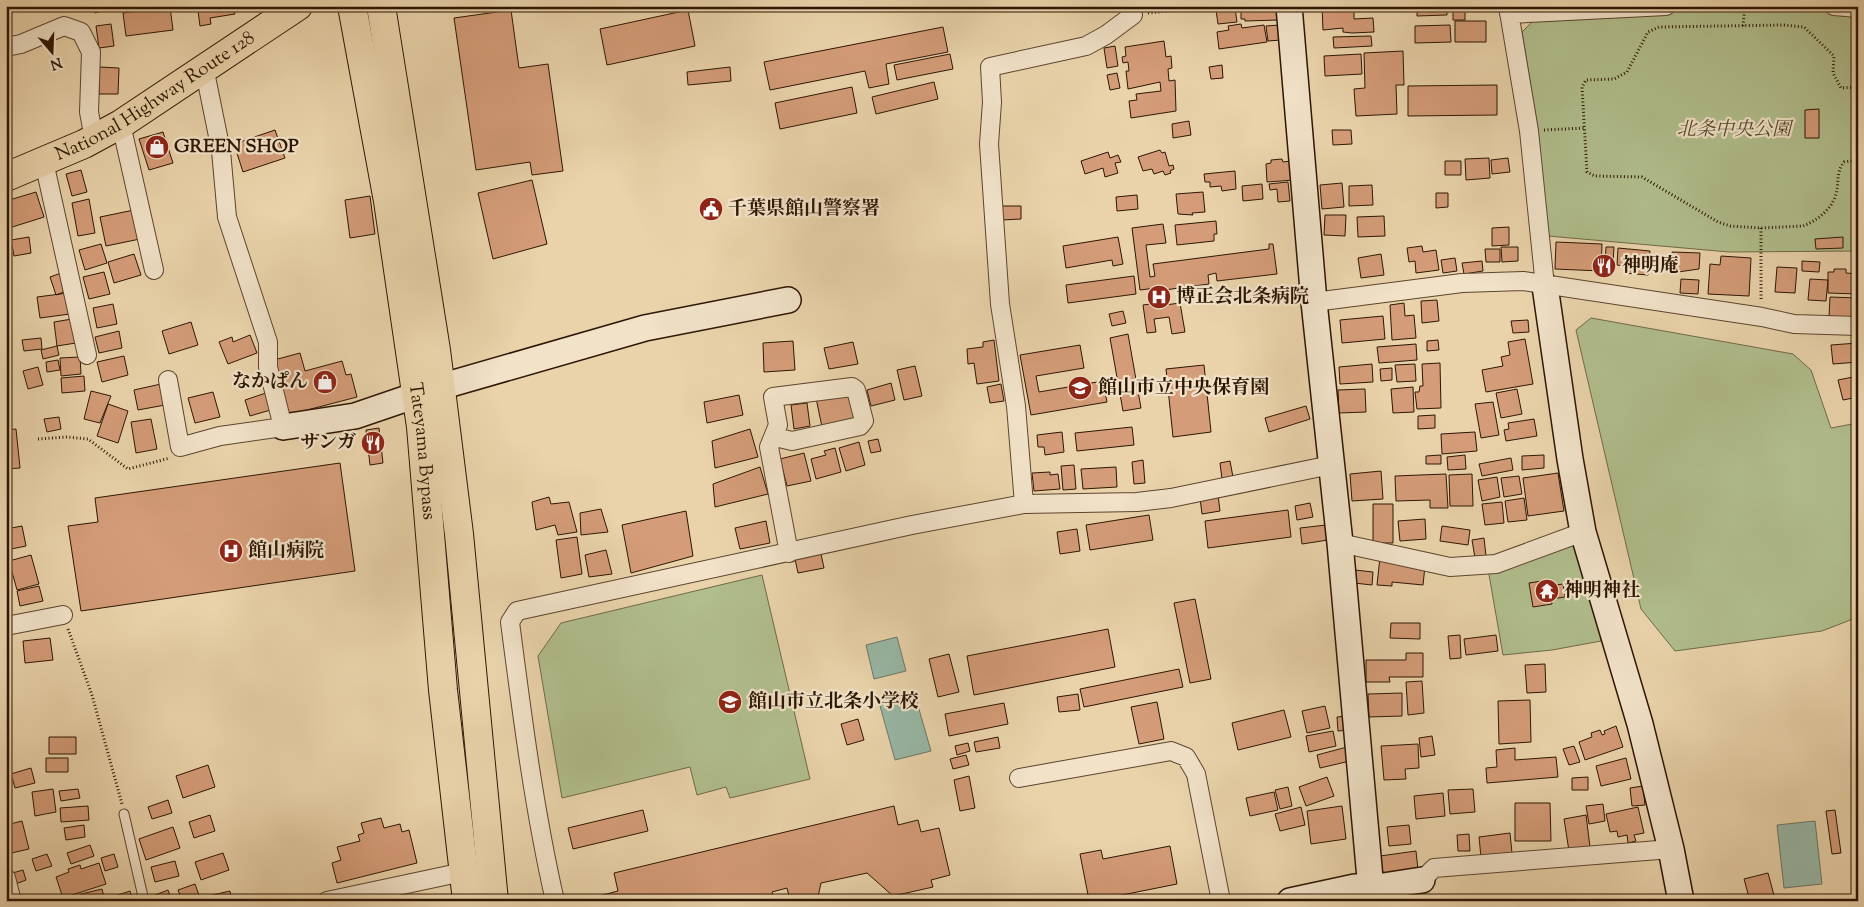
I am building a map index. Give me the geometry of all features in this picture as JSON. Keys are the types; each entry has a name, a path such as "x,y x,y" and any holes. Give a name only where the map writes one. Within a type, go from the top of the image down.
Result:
{"highway":[{"name":"National Highway Route 128","path":"6,177 94,139 121,124 298,6"},
{"name":"Tateyama Bypass","path":"352,6 388,201 460,544 494,901"},
{"name":"Tateyama Bypass","path":"381,6 428,391 463,872 467,901"}],"street":[{"path":"1289,6 1314,302 1340,543 1371,894"},
{"path":"1666,6 1509,10 1529,131 1544,286 1583,532 1640,724 1671,849 1680,901"},
{"path":"1834,6 1854,7"},
{"path":"1024,504 1016,406 1000,304 989,144 992,102 990,67 1086,46 1106,35 1133,15"},
{"path":"6,47 21,44 64,26 81,32 91,52 89,112 94,139"},
{"path":"204,67 218,134 227,217 268,342 268,367 283,427"},
{"path":"121,124 154,270"},
{"path":"44,162 87,355"},
{"path":"1314,302 1494,281 1523,281 1544,286 1588,290 1762,317 1794,324 1858,326"},
{"path":"168,380 180,447 220,436 355,416 428,391 645,328 788,300"},
{"path":"775,436 792,440 860,426 864,420 856,390 852,387 772,397 778,425 769,447 789,552"},
{"path":"556,901 539,826 510,622 518,611 912,525 1024,504 1137,502 1171,498 1331,465"},
{"path":"1340,543 1450,567 1496,564 1583,532"},
{"path":"6,626 63,615"},
{"path":"1019,778 1171,751 1186,757 1196,774 1221,901"},
{"path":"1290,901 1354,887 1371,894 1422,880 1434,868 1671,849"},
{"path":"327,901 463,872"},
{"path":"6,878 12,901"}],"lane":[{"path":"124,814 144,901"}],"path":[{"path":"1133,15 1215,6"},
{"path":"1743,26 1745,6"},
{"path":"1858,87 1841,88 1833,73 1834,56 1804,27 1743,26 1659,27 1648,32 1627,72 1614,78 1586,80 1582,87 1587,172 1595,176 1642,177 1718,222 1730,226 1760,228 1803,226 1814,222 1828,209 1836,196 1837,173 1840,166 1844,162 1858,160"},
{"path":"1529,131 1584,128"},
{"path":"1760,228 1762,317"},
{"path":"38,440 67,437 88,439 128,469 162,462 176,456 180,447"},
{"path":"63,615 95,704 124,814"}],"green space":[{"name":"北条中央公園","path":"1740,6 1778,6 1858,13 1858,251 1729,252 1548,236 1538,130 1522,32 1534,20"},
{"path":"1591,318 1793,354 1811,370 1831,428 1858,423 1858,617 1822,631 1675,651 1641,609 1576,330"},
{"path":"1571,544 1578,550 1600,625 1601,641 1552,650 1503,655 1488,569"},
{"path":"762,575 810,779 730,798 726,787 697,795 690,767 562,798 538,656 561,623"}],"shaded area":[{"path":"897,637 906,671 874,679 866,645"},
{"path":"914,692 931,751 895,760 879,702"},
{"path":"1815,821 1822,884 1784,888 1777,825"}],"building":[{"path":"93,6 120,6 95,13"},
{"path":"208,6 233,6 235,14 210,18 211,24 200,26 198,11 208,9"},
{"path":"451,6 473,6 474,8 452,12"},
{"path":"1277,6 1278,20 1245,21 1245,19 1241,19 1241,9"},
{"path":"1322,6 1354,6 1354,19 1373,18 1374,32 1343,32 1343,28 1323,30"},
{"path":"1417,6 1447,6 1447,15 1417,16"},
{"path":"1453,6 1465,6 1465,20 1453,20"},
{"path":"170,7 173,30 126,36 123,13"},
{"path":"1235,8 1237,22 1218,24 1216,10"},
{"path":"511,10 519,68 548,64 563,171 532,175 530,162 476,170 454,18"},
{"path":"688,10 695,46 607,65 600,29"},
{"path":"1455,21 1486,21 1486,42 1455,42"},
{"path":"111,24 114,46 99,48 96,26"},
{"path":"1241,24 1242,28 1264,25 1267,42 1219,49 1217,32 1229,30 1228,26"},
{"path":"1280,25 1281,40 1268,41 1266,26"},
{"path":"1450,25 1451,42 1415,43 1415,26"},
{"path":"943,27 948,52 886,64 889,84 869,88 865,71 770,90 764,62"},
{"path":"1371,36 1372,46 1334,48 1333,37"},
{"path":"1164,41 1166,57 1171,56 1172,68 1168,69 1169,81 1175,80 1176,111 1131,118 1129,101 1137,100 1136,94 1161,91 1160,82 1128,89 1126,71 1129,71 1128,62 1123,63 1122,57 1126,56 1125,47"},
{"path":"1115,46 1118,66 1107,68 1104,48"},
{"path":"1403,51 1404,85 1396,85 1397,114 1356,116 1354,89 1365,88 1364,53"},
{"path":"950,54 953,69 897,80 894,65"},
{"path":"1361,54 1362,74 1325,76 1324,56"},
{"path":"1222,65 1223,78 1211,79 1209,67"},
{"path":"99,67 119,68 118,94 99,94"},
{"path":"730,67 731,81 688,85 687,72"},
{"path":"1117,73 1120,88 1110,90 1107,75"},
{"path":"934,82 938,99 876,114 872,97"},
{"path":"1497,85 1497,115 1408,116 1408,86"},
{"path":"852,87 857,113 780,129 775,103"},
{"path":"1819,109 1819,138 1805,138 1805,110"},
{"path":"1189,121 1191,135 1173,138 1172,124"},
{"path":"275,130 285,158 243,172 234,144"},
{"path":"1332,130 1351,130 1352,144 1333,145"},
{"path":"163,132 173,163 149,170 139,139"},
{"path":"1160,150 1162,153 1165,152 1169,166 1173,165 1174,169 1170,171 1171,173 1165,175 1163,171 1154,174 1152,169 1143,171 1138,157"},
{"path":"1108,152 1110,158 1118,155 1121,162 1115,163 1118,173 1105,177 1103,168 1085,174 1081,161"},
{"path":"1489,158 1490,178 1466,180 1465,159"},
{"path":"1508,158 1510,172 1492,174 1491,160"},
{"path":"1282,159 1283,162 1290,161 1295,180 1267,182 1266,164 1271,163 1271,160"},
{"path":"1445,161 1461,161 1461,175 1445,175"},
{"path":"81,170 87,192 72,196 66,174"},
{"path":"1235,171 1236,189 1222,191 1221,186 1210,187 1210,182 1205,182 1204,174"},
{"path":"532,180 547,244 493,259 478,193"},
{"path":"1288,182 1290,201 1278,202 1277,189 1270,190 1269,184"},
{"path":"1342,183 1344,207 1322,209 1320,185"},
{"path":"1262,184 1263,199 1243,201 1242,186"},
{"path":"1372,185 1373,205 1349,206 1349,186"},
{"path":"36,192 44,217 6,229 6,201"},
{"path":"1203,192 1205,212 1192,213 1193,215 1178,214 1176,194"},
{"path":"1436,193 1448,193 1448,207 1436,208"},
{"path":"1137,195 1138,209 1117,211 1116,197"},
{"path":"370,196 375,234 350,238 345,200"},
{"path":"89,199 95,233 78,236 72,203"},
{"path":"1002,206 1021,206 1021,219 1002,220"},
{"path":"134,210 140,239 106,246 100,217"},
{"path":"1325,215 1346,215 1345,236 1324,235"},
{"path":"1384,216 1385,236 1358,237 1357,217"},
{"path":"1216,221 1217,234 1214,234 1214,241 1177,245 1175,225"},
{"path":"1163,224 1166,243 1146,245 1150,277 1155,276 1153,264 1269,249 1269,244 1273,244 1277,274 1217,281 1216,273 1208,275 1209,284 1157,291 1156,288 1140,290 1132,228"},
{"path":"1509,227 1509,245 1492,246 1492,228"},
{"path":"29,237 31,253 14,256 11,240"},
{"path":"1118,237 1123,264 1113,266 1112,260 1066,268 1063,246"},
{"path":"1843,237 1843,248 1816,249 1815,239"},
{"path":"1556,242 1602,244 1601,271 1555,269"},
{"path":"101,244 107,263 85,270 79,250"},
{"path":"1422,246 1423,252 1436,250 1439,270 1416,273 1415,261 1409,262 1407,248"},
{"path":"1501,247 1518,247 1518,261 1502,262"},
{"path":"1606,247 1614,247 1613,263 1605,263"},
{"path":"1618,248 1650,251 1648,275 1624,273 1624,266 1617,265"},
{"path":"1485,249 1500,249 1500,262 1486,262"},
{"path":"1672,252 1700,253 1699,269 1671,273"},
{"path":"134,254 141,275 114,283 108,262"},
{"path":"1381,254 1384,275 1361,278 1358,258"},
{"path":"1721,256 1751,258 1749,296 1708,294 1710,264 1720,265"},
{"path":"1455,258 1457,271 1443,273 1441,260"},
{"path":"1482,261 1483,271 1464,274 1462,263"},
{"path":"1802,261 1820,262 1819,272 1802,271"},
{"path":"1777,267 1797,268 1795,293 1775,292"},
{"path":"1834,269 1846,269 1846,273 1858,274 1858,294 1828,293 1828,272 1834,272"},
{"path":"64,272 69,290 56,295 50,277"},
{"path":"104,272 110,294 89,299 83,277"},
{"path":"1134,276 1136,294 1068,303 1066,285"},
{"path":"1681,279 1699,280 1698,294 1680,293"},
{"path":"1810,279 1828,280 1826,301 1808,300"},
{"path":"68,293 70,314 40,318 37,297"},
{"path":"1830,297 1858,298 1858,318 1829,317"},
{"path":"1437,300 1439,321 1422,323 1421,301"},
{"path":"1165,302 1165,305 1180,303 1185,332 1172,334 1169,317 1154,319 1156,332 1147,333 1143,305"},
{"path":"1404,303 1405,316 1414,315 1416,338 1392,340 1390,305"},
{"path":"113,304 117,324 97,328 93,308"},
{"path":"1123,311 1126,323 1112,326 1109,314"},
{"path":"1383,316 1385,339 1342,343 1340,320"},
{"path":"72,319 76,343 57,346 54,322"},
{"path":"1528,320 1529,332 1513,333 1511,321"},
{"path":"191,322 198,345 169,354 162,331"},
{"path":"119,331 122,348 99,353 95,337"},
{"path":"1128,334 1141,408 1123,411 1110,338"},
{"path":"250,335 257,353 228,364 219,342 232,337 233,342"},
{"path":"41,338 42,349 24,351 22,340"},
{"path":"1525,339 1533,384 1486,392 1482,370 1503,366 1501,357 1510,355 1508,342"},
{"path":"994,340 999,381 977,384 974,363 968,364 967,349 983,347 983,342"},
{"path":"1438,340 1439,350 1427,351 1427,341"},
{"path":"793,341 795,370 764,372 763,343"},
{"path":"853,342 858,364 829,369 824,348"},
{"path":"1858,343 1858,362 1833,364 1831,345"},
{"path":"1416,344 1417,360 1379,363 1377,347"},
{"path":"1080,345 1084,368 1036,376 1039,392 1103,381 1107,402 1031,415 1020,355"},
{"path":"57,346 59,355 43,359 41,350"},
{"path":"300,353 305,371 342,361 346,375 351,374 357,397 288,415 274,360"},
{"path":"124,356 128,375 102,382 97,362"},
{"path":"80,357 81,374 61,376 60,358"},
{"path":"58,360 60,370 47,372 46,362"},
{"path":"1440,363 1441,408 1417,409 1415,392 1419,392 1420,386 1423,386 1422,364"},
{"path":"1372,364 1373,382 1340,384 1339,367"},
{"path":"1415,364 1416,381 1397,382 1395,365"},
{"path":"1204,365 1211,432 1173,437 1166,369"},
{"path":"915,366 922,396 904,400 897,370"},
{"path":"38,367 43,385 28,389 23,371"},
{"path":"1392,368 1392,380 1381,381 1380,369"},
{"path":"84,376 85,391 62,393 61,378"},
{"path":"1858,376 1858,397 1843,400 1838,380"},
{"path":"891,383 895,400 871,406 867,390"},
{"path":"161,384 165,405 138,410 134,390"},
{"path":"1001,384 1004,401 990,403 987,387"},
{"path":"1413,387 1414,412 1393,413 1391,389"},
{"path":"1365,389 1366,412 1339,413 1338,390"},
{"path":"1517,389 1522,414 1501,418 1496,393"},
{"path":"91,391 111,396 100,423 84,419"},
{"path":"850,391 856,420 822,427 816,398"},
{"path":"213,392 220,417 195,423 188,398"},
{"path":"269,392 274,409 250,416 245,400"},
{"path":"739,395 743,415 707,423 704,402"},
{"path":"1493,402 1499,435 1481,438 1475,404"},
{"path":"807,403 810,426 794,429 791,405"},
{"path":"108,404 128,411 118,443 97,436"},
{"path":"1306,406 1310,419 1269,432 1265,418"},
{"path":"1435,415 1435,428 1418,429 1418,416"},
{"path":"59,417 61,429 47,432 44,419"},
{"path":"151,419 157,449 136,453 131,422"},
{"path":"1534,419 1537,436 1506,441 1504,430 1509,429 1508,423"},
{"path":"1132,427 1134,445 1077,451 1075,433"},
{"path":"379,428 383,463 370,465 366,430"},
{"path":"16,429 20,468 6,469 6,430"},
{"path":"750,429 758,457 715,468 712,441"},
{"path":"1062,432 1064,452 1045,455 1044,447 1038,447 1037,435"},
{"path":"1475,432 1477,451 1442,454 1441,434"},
{"path":"878,439 881,451 871,453 868,441"},
{"path":"859,442 865,465 846,471 839,448"},
{"path":"835,448 841,472 816,479 811,459 826,455 824,451"},
{"path":"804,453 811,481 787,486 780,459"},
{"path":"1441,455 1441,464 1426,464 1426,456"},
{"path":"1465,455 1466,469 1448,470 1447,457"},
{"path":"1544,455 1544,468 1522,470 1522,456"},
{"path":"1511,458 1513,470 1482,476 1479,464"},
{"path":"1143,460 1145,483 1134,484 1132,462"},
{"path":"1230,461 1233,477 1222,479 1220,463"},
{"path":"340,463 355,571 81,611 68,526 98,522 95,498"},
{"path":"1074,465 1076,489 1063,490 1061,466"},
{"path":"760,467 768,494 715,507 713,484"},
{"path":"1116,467 1117,487 1083,489 1081,469"},
{"path":"1381,471 1383,499 1352,501 1350,474"},
{"path":"1050,472 1050,475 1058,474 1060,489 1034,491 1032,473"},
{"path":"1558,473 1564,511 1528,516 1523,478"},
{"path":"1446,474 1448,508 1430,508 1430,500 1396,501 1395,476"},
{"path":"1472,474 1473,506 1450,506 1449,475"},
{"path":"1519,476 1522,494 1504,497 1501,478"},
{"path":"1497,477 1500,497 1482,501 1478,480"},
{"path":"1218,495 1220,511 1202,514 1200,498"},
{"path":"549,497 551,504 569,502 577,532 558,535 555,525 536,530 532,502"},
{"path":"1524,498 1527,520 1508,522 1505,501"},
{"path":"1502,502 1504,523 1485,525 1482,504"},
{"path":"1310,503 1313,517 1297,520 1295,506"},
{"path":"1373,504 1393,504 1393,543 1373,543"},
{"path":"601,509 608,532 581,535 580,513"},
{"path":"1288,510 1291,537 1208,548 1205,521"},
{"path":"686,511 693,556 631,573 622,525"},
{"path":"1149,515 1153,540 1090,550 1086,525"},
{"path":"1425,519 1426,539 1400,541 1398,521"},
{"path":"766,521 770,543 740,549 735,528"},
{"path":"1326,525 1328,540 1302,544 1300,528"},
{"path":"22,526 26,546 6,550 6,529"},
{"path":"1442,526 1470,530 1468,545 1440,541"},
{"path":"1077,529 1080,551 1060,554 1057,532"},
{"path":"577,537 582,574 561,578 556,540"},
{"path":"1484,538 1486,556 1475,558 1472,540"},
{"path":"606,550 612,574 589,577 585,555"},
{"path":"821,554 824,568 798,573 795,559"},
{"path":"31,555 39,584 17,590 9,561"},
{"path":"1380,557 1425,566 1423,585 1392,582 1392,586 1377,585"},
{"path":"1355,570 1373,572 1372,585 1354,583"},
{"name":"神明神社","path":"1548,580 1549,586 1563,584 1565,597 1551,599 1552,604 1533,607 1529,583"},
{"path":"39,586 43,601 20,606 17,591"},
{"path":"1195,599 1211,679 1190,683 1174,603"},
{"path":"1391,623 1420,623 1420,639 1390,638"},
{"path":"1108,629 1115,667 974,695 967,656"},
{"path":"1460,635 1461,658 1450,659 1448,636"},
{"path":"1496,635 1498,651 1466,655 1464,639"},
{"path":"50,638 53,660 25,663 23,641"},
{"path":"1406,653 1423,653 1423,677 1389,677 1390,682 1366,682 1366,660 1406,660"},
{"path":"949,654 959,692 938,697 929,659"},
{"path":"1545,664 1546,692 1527,693 1525,665"},
{"path":"1179,669 1183,687 1084,707 1080,689"},
{"path":"1422,681 1424,713 1408,715 1406,682"},
{"path":"1402,693 1402,716 1369,717 1368,694"},
{"path":"1078,694 1080,710 1059,712 1057,697"},
{"path":"1530,700 1531,742 1499,744 1498,701"},
{"path":"1157,702 1164,739 1139,744 1131,707"},
{"path":"1004,703 1008,724 949,736 945,714"},
{"path":"1325,706 1330,728 1307,733 1302,711"},
{"path":"1284,710 1291,737 1238,750 1232,723"},
{"path":"1348,716 1349,730 1338,731 1337,717"},
{"path":"858,719 864,740 847,745 841,724"},
{"path":"1616,726 1623,747 1585,760 1579,742 1592,737 1591,733 1600,730 1602,735 1605,734 1604,731"},
{"path":"1333,731 1336,746 1309,752 1306,736"},
{"path":"1432,736 1435,755 1421,757 1419,738"},
{"path":"49,737 76,737 76,754 49,754"},
{"path":"998,737 1000,748 976,752 974,742"},
{"path":"968,743 970,751 957,755 955,746"},
{"path":"1418,744 1419,768 1405,769 1406,779 1384,780 1381,746"},
{"path":"1574,746 1580,762 1569,765 1563,749"},
{"path":"1347,747 1350,761 1320,768 1317,755"},
{"path":"1515,748 1515,760 1556,757 1558,777 1487,783 1486,768 1497,767 1496,750"},
{"path":"966,755 969,765 953,769 950,759"},
{"path":"46,758 68,758 68,772 46,772"},
{"path":"1626,758 1631,779 1601,786 1596,766"},
{"path":"208,765 215,787 183,798 176,776"},
{"path":"31,768 35,783 15,788 11,774"},
{"path":"969,776 975,808 960,811 954,780"},
{"path":"1327,777 1334,796 1306,806 1299,787"},
{"path":"1588,777 1588,790 1572,790 1572,778"},
{"path":"1643,786 1645,805 1632,806 1630,788"},
{"path":"1288,787 1292,806 1280,809 1275,790"},
{"path":"53,789 56,812 35,816 32,792"},
{"path":"78,789 80,798 61,801 59,791"},
{"path":"1473,789 1475,812 1450,814 1448,790"},
{"path":"1274,792 1278,810 1250,816 1246,798"},
{"path":"1443,793 1445,816 1416,819 1414,796"},
{"path":"168,800 172,813 152,819 148,807"},
{"path":"1515,803 1550,803 1551,841 1515,841"},
{"path":"1603,804 1605,821 1589,824 1586,806"},
{"path":"88,806 89,820 61,822 60,808"},
{"path":"894,806 898,825 918,820 921,832 939,828 950,875 931,880 933,887 893,896 867,873 821,883 817,901 790,901 787,888 772,892 774,899 765,901 595,901 595,897 618,891 614,873"},
{"path":"1342,806 1346,839 1311,844 1307,811"},
{"path":"1301,807 1305,825 1280,831 1275,814"},
{"path":"1638,807 1644,833 1634,835 1636,841 1628,843 1627,835 1618,837 1617,831 1610,832 1606,814"},
{"path":"643,810 648,831 573,849 568,828"},
{"path":"1835,810 1841,853 1832,854 1826,811"},
{"path":"210,815 215,831 194,838 189,822"},
{"path":"1586,815 1590,847 1569,851 1564,819"},
{"path":"381,818 384,828 400,824 402,832 409,830 417,863 337,883 332,863 341,860 337,847 360,841 358,835 364,833 361,823"},
{"path":"22,821 29,849 7,854 6,825"},
{"path":"84,825 85,837 66,840 64,828"},
{"path":"1409,825 1411,844 1389,846 1387,827"},
{"path":"173,827 180,848 146,860 139,839"},
{"path":"1510,833 1512,853 1481,857 1479,837"},
{"path":"1469,834 1470,851 1458,851 1457,835"},
{"path":"90,845 94,856 71,864 67,853"},
{"path":"1170,846 1177,884 1112,897 1112,901 1083,901 1089,900 1080,854 1101,850 1103,859"},
{"path":"1416,851 1418,870 1388,874 1381,871 1380,856"},
{"path":"223,853 229,870 201,880 195,862"},
{"path":"47,854 52,866 36,871 32,859"},
{"path":"114,854 118,867 105,871 101,858"},
{"path":"175,861 179,876 155,882 151,867"},
{"path":"99,863 106,884 63,898 56,877 69,872 68,869 80,865 81,869"},
{"path":"23,870 26,880 13,885 9,874"},
{"path":"1768,873 1775,899 1750,901 1744,879"},
{"path":"195,884 201,901 182,901 178,890"},
{"path":"102,889 105,901 82,901 81,894"},
{"path":"168,890 172,901 151,901 150,897"},
{"path":"130,891 133,901 117,901 115,896"},
{"path":"230,891 232,901 205,901 204,897"}],"place":[{"name":"GREEN SHOP","path":"157,147"},
{"name":"千葉県館山警察署","path":"711,209"},
{"name":"神明庵","path":"1604,266"},
{"name":"博正会北条病院","path":"1159,297"},
{"name":"なかぱん","path":"325,382"},
{"name":"館山市立中央保育園","path":"1080,388"},
{"name":"サンガ","path":"373,443"},
{"name":"館山病院","path":"231,551"},
{"name":"神明神社","path":"1547,591"},
{"name":"館山市立北条小学校","path":"730,702"}]}
